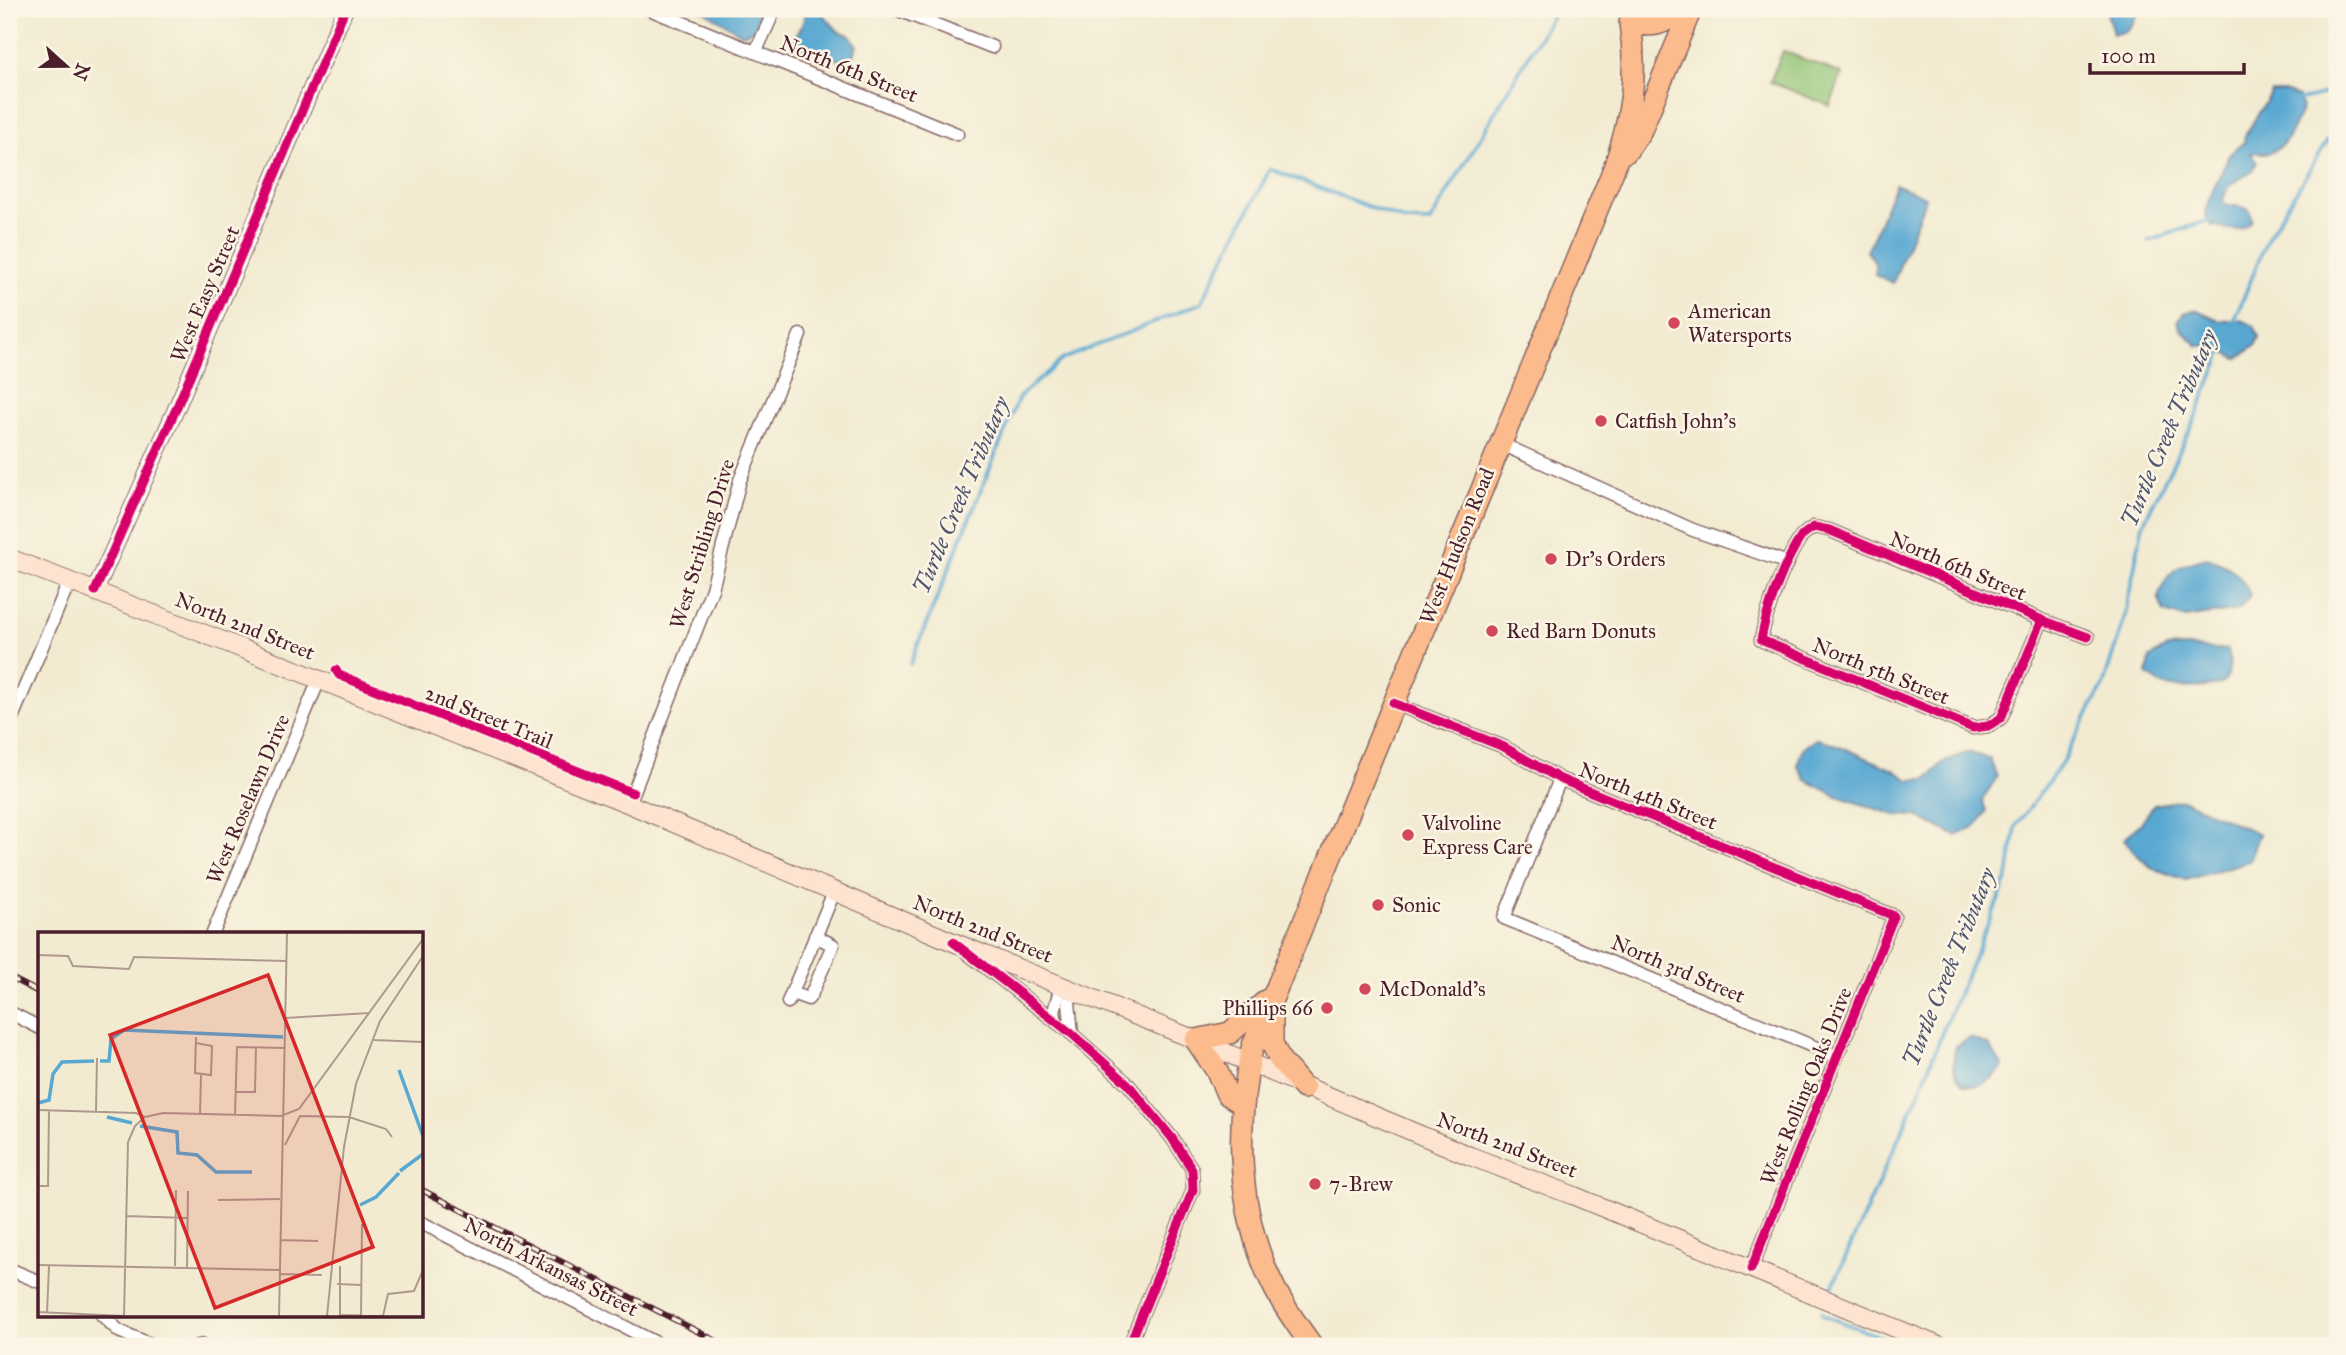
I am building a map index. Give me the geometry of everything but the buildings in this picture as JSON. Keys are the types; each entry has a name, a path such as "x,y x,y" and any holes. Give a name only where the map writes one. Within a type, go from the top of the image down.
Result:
{"highway":[{"path":"1630,23 1650,9"},
{"path":"1630,23 1647,26 1668,21 1680,9"},
{"path":"1613,171 1641,130 1691,9"},
{"name":"West Hudson Road","path":"1312,1346 1272,1284 1246,1205 1243,1104 1248,1063 1272,996 1613,171 1625,138 1631,110 1634,80 1630,23"},
{"path":"1243,1104 1227,1094 1217,1071 1196,1041 1230,1033 1272,996"},
{"path":"1272,996 1272,1043 1280,1060 1304,1088"}],"main road":[{"name":"North 2nd Street","path":"9,558 629,804 1304,1088 1939,1346"}],"street":[{"name":"West Easy Street","path":"95,591 191,374 345,9"},
{"name":"North 6th Street","path":"649,9 957,134"},
{"path":"756,51 775,9"},
{"path":"895,9 992,47"},
{"name":"West Stribling Drive","path":"629,804 712,589 740,480 800,335"},
{"path":"1499,443 1693,530 1788,563"},
{"name":"North 6th Street","path":"1788,563 1802,534 1814,527 1829,530 2088,637"},
{"name":"North 5th Street","path":"1788,563 1765,619 1761,640 1973,728 1989,726 2001,718 2042,620"},
{"path":"9,725 69,582"},
{"name":"West Roselawn Drive","path":"213,932 319,680"},
{"name":"North 4th Street","path":"1393,703 1504,747 1560,779 1894,916"},
{"name":"North 3rd Street","path":"1560,779 1504,918 1836,1056"},
{"path":"816,936 833,945 811,995 807,999 790,997 834,892"},
{"name":"West Rolling Oaks Drive","path":"1751,1269 1894,916"},
{"path":"953,942 1072,1034 1128,1084 1172,1138 1192,1169 1193,1190 1129,1346"},
{"path":"1056,1022 1054,1011 1067,988"},
{"path":"1067,988 1072,1034"},
{"path":"9,1012 38,1027"},
{"name":"North Arkansas Street","path":"424,1224 663,1346"},
{"path":"9,1269 38,1281"},
{"path":"103,1316 120,1331 154,1346"}],"green space":[{"path":"1783,51 1842,74 1830,106 1770,82"}],"water":[{"path":"701,9 762,9 754,30 742,34"},
{"path":"807,9 819,10 839,32 850,35 857,46 852,57 839,60 797,47 793,40 801,28"},
{"path":"2106,9 2138,9 2130,27 2113,34"},
{"path":"2272,92 2287,92 2299,97 2302,108 2290,135 2280,147 2268,153 2251,153 2257,162 2252,172 2233,183 2226,191 2223,203 2247,209 2252,220 2238,229 2211,225 2206,215 2208,202 2229,155 2244,142 2245,135"},
{"path":"1895,184 1926,197 1893,283 1875,275 1874,262 1867,252"},
{"path":"2197,310 2221,321 2242,320 2254,326 2259,337 2255,346 2237,359 2211,345 2198,346 2178,322 2183,313"},
{"path":"2207,558 2229,568 2242,581 2250,595 2239,610 2184,618 2164,612 2158,597 2170,574 2181,566"},
{"path":"2166,648 2228,650 2229,671 2226,679 2219,684 2205,687 2171,687 2147,675 2150,658"},
{"path":"1816,739 1832,743 1894,770 1909,780 1927,779 1943,762 1968,752 1990,759 1997,777 1982,800 1986,811 1977,826 1956,836 1917,816 1895,815 1837,796 1806,780 1797,765 1803,748"},
{"path":"2183,800 2259,834 2249,861 2186,880 2152,868 2133,851 2124,839 2154,805"},
{"path":"1970,1038 1989,1045 2003,1067 1990,1080 1976,1085 1963,1085 1954,1067 1954,1057 1956,1046"}],"waterway":[{"name":"Turtle Creek Tributary","path":"910,664 1019,397 1063,359 1201,303 1270,169 1406,221 1430,222 1556,9"},
{"name":"Turtle Creek Tributary","path":"2328,9 2334,17 2337,43"},
{"path":"2298,101 2337,91"},
{"name":"Turtle Creek Tributary","path":"2233,324 2268,237 2337,125"},
{"path":"2149,241 2209,220 2210,216"},
{"name":"Turtle Creek Tributary","path":"1830,1292 1921,1088 2008,877 2016,826 2060,766 2103,686 2124,620 2143,524 2195,419 2224,348"},
{"name":"Turtle Creek Tributary","path":"1822,1312 1823,1315 1904,1346"}],"railway":[{"path":"9,977 38,992"},
{"path":"424,1191 726,1346"}],"cycle path":[{"path":"95,591 176,409 345,9"},
{"path":"2042,620 2001,718 1988,726 1973,728 1761,640 1771,601 1788,560 1801,537 1814,527 1829,530 2088,637"},
{"name":"2nd Street Trail","path":"336,670 339,675 633,793"},
{"path":"1393,703 1504,747 1560,779 1894,916 1751,1269"},
{"path":"953,942 1072,1034 1128,1084 1172,1138 1192,1169 1193,1190 1129,1346"}],"place":[{"name":"American Watersports","path":"1674,323"},
{"name":"Catfish John's","path":"1601,421"},
{"name":"Dr's Orders","path":"1551,559"},
{"name":"Red Barn Donuts","path":"1492,631"},
{"name":"Valvoline Express Care","path":"1408,835"},
{"name":"Sonic","path":"1378,905"},
{"name":"McDonald's","path":"1365,989"},
{"name":"Phillips 66","path":"1327,1008"},
{"name":"7-Brew","path":"1315,1184"}]}
